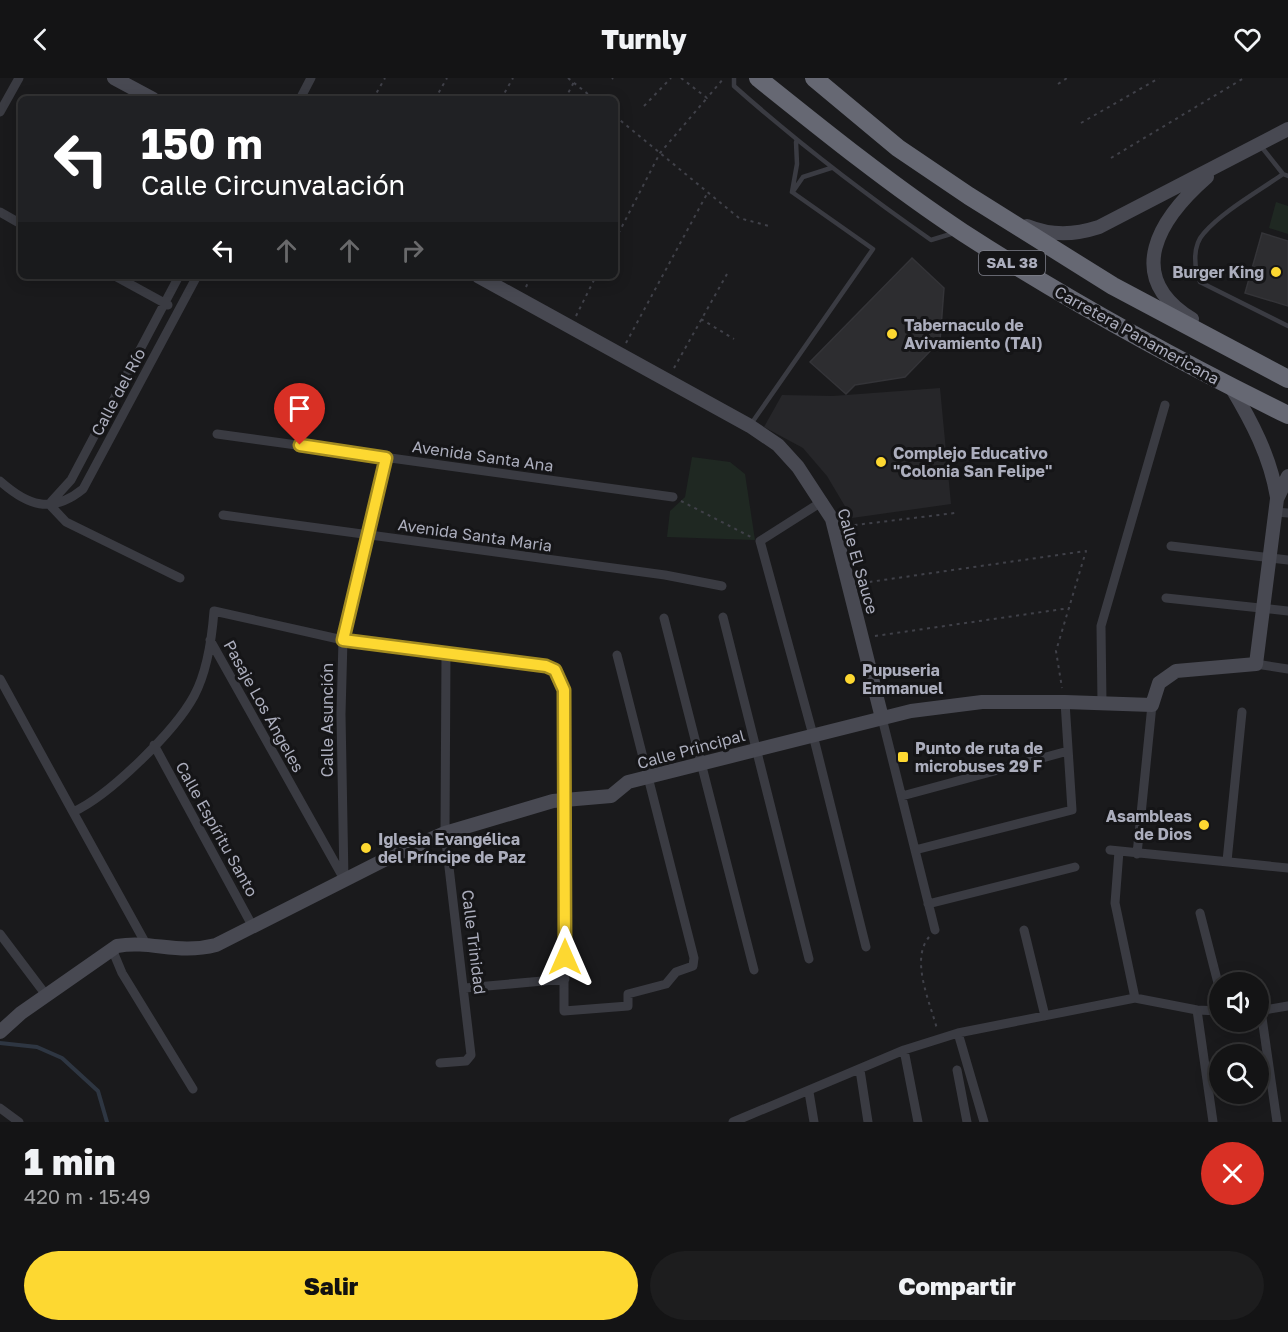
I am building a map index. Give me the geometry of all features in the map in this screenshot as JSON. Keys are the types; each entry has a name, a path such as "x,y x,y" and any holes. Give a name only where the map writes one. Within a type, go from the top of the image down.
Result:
{"highway":[{"name":"Carretera Panamericana","path":"814,78 898,148 969,196 1113,286 1288,379"},
{"name":"Carretera Panamericana","path":"761,79 866,163 960,231 1154,348 1288,414"}],"street":[{"path":"0,112 19,78"},
{"path":"114,78 147,96"},
{"path":"302,96 311,78"},
{"path":"969,196 1029,227 1063,234 1080,233 1099,227 1152,197 1218,167 1288,129"},
{"path":"1218,167 1182,201 1160,231 1154,256 1156,280 1174,308 1288,379"},
{"path":"0,212 18,222"},
{"path":"120,279 178,311"},
{"name":"Calle del Río","path":"49,504 71,480 178,279"},
{"name":"Calle del Río","path":"49,504 67,500 83,489 195,279"},
{"name":"Calle El Sauce","path":"483,279 750,426 778,445 798,467 823,501 835,527 850,584 935,930"},
{"path":"1231,387 1254,424 1274,477 1280,508"},
{"path":"1102,703 1101,626 1165,405"},
{"name":"Avenida Santa Ana","path":"217,434 673,497"},
{"name":"Calle Asunción","path":"344,880 341,714 343,640 386,458"},
{"path":"1256,664 1271,557 1288,476"},
{"path":"0,481 33,504 49,504 66,522 180,578"},
{"path":"0,496 10,490"},
{"path":"823,501 760,541 813,735 866,947"},
{"name":"Avenida Santa Maria","path":"223,515 665,575 722,586"},
{"path":"1171,546 1288,560"},
{"path":"1166,598 1288,611"},
{"path":"73,812 110,790 154,745 195,696 210,640 214,611 343,640 546,666 555,670 564,690 564,1011 628,1006 627,994 666,984 676,972 693,966 694,958 617,655"},
{"path":"723,617 809,959"},
{"path":"664,618 754,970"},
{"name":"Pasaje Los Ángeles","path":"210,640 344,880"},
{"name":"Calle Trinidad","path":"440,1063 466,1061 471,1056 465,988 445,833 446,653"},
{"path":"1137,854 1152,705 1159,682 1176,671 1256,664 1288,669"},
{"path":"0,680 146,944"},
{"name":"Calle Principal","path":"0,1032 46,995 112,949 132,943 168,949 206,947 253,927 344,880 445,833 565,800 611,796 624,783 911,711 982,702 1152,705"},
{"path":"915,850 1072,810 1065,702"},
{"path":"1227,861 1242,712"},
{"name":"Calle Espíritu Santo","path":"154,745 253,927"},
{"path":"902,796 1068,751"},
{"path":"1135,998 1115,903 1115,851 1288,868"},
{"path":"928,904 1076,867"},
{"path":"1200,914 1215,972"},
{"path":"1023,930 1045,1016"},
{"path":"0,934 46,995"},
{"path":"112,949 122,973 193,1089"},
{"path":"465,988 565,979"},
{"path":"733,1122 757,1118 904,1050 958,1033 1135,998 1209,1011"},
{"path":"1269,1009 1288,1006"},
{"path":"1197,1010 1213,1122"},
{"path":"1263,1032 1277,1122"},
{"path":"958,1033 984,1122"},
{"path":"904,1050 918,1122"},
{"path":"860,1070 868,1122"},
{"path":"957,1070 967,1122"},
{"path":"809,1092 814,1122"},
{"path":"0,1108 19,1122"}],"lane":[{"path":"734,78 734,86 796,141 931,240 960,231"},
{"path":"792,192 797,164 796,141"},
{"path":"1259,145 1286,175 1202,234 1195,253 1195,269 1200,282 1288,326"},
{"path":"792,192 803,177 831,168"},
{"path":"750,426 873,249 792,192"}],"path":[{"path":"375,96 384,78"},
{"path":"437,96 447,78"},
{"path":"503,96 513,78"},
{"path":"568,78 590,96"},
{"path":"644,106 670,78"},
{"path":"681,78 707,98"},
{"path":"618,234 660,153 724,78"},
{"path":"1058,84 1067,78"},
{"path":"1081,123 1159,78"},
{"path":"1111,158 1244,78"},
{"path":"567,96 574,82"},
{"path":"618,119 739,218 769,226"},
{"path":"620,354 708,192"},
{"path":"667,380 726,274"},
{"path":"570,327 595,279"},
{"path":"701,318 734,339"},
{"path":"673,497 760,541"},
{"path":"835,527 955,513"},
{"path":"850,584 1086,551 1056,651 1065,702"},
{"path":"863,638 1070,608"},
{"path":"935,930 921,952 922,968 939,1040"}],"shaded area":[{"path":"1276,202 1288,206 1288,234 1269,228"},
{"name":"Complejo Educativo \"Colonia San Felipe\"","path":"940,388 951,504 852,518 827,476 803,448 764,427 782,395 833,396"},
{"path":"692,457 730,462 745,474 755,540 667,537 670,511 685,497"}],"building":[{"path":"1262,233 1288,241 1288,306 1245,293"},
{"path":"912,258 944,288 940,341 905,377 855,385 846,394 810,362"}],"waterway":[{"path":"0,1043 37,1047 62,1058 98,1091 107,1122"}],"place":[{"name":"Burger King","path":"1276,272"},
{"name":"Tabernaculo de Avivamiento (TAI)","path":"892,334"},
{"name":"Complejo Educativo \"Colonia San Felipe\"","path":"881,462"},
{"name":"Pupuseria Emmanuel","path":"850,679"},
{"name":"Punto de ruta de microbuses 29 F","path":"903,757"},
{"name":"Asambleas de Dios","path":"1204,825"},
{"name":"Iglesia Evangélica del Príncipe de Paz","path":"366,848"}],"route":[{"path":"300,445 386,458 343,640 546,666 555,670 561,679 564,690 565,957"}]}
